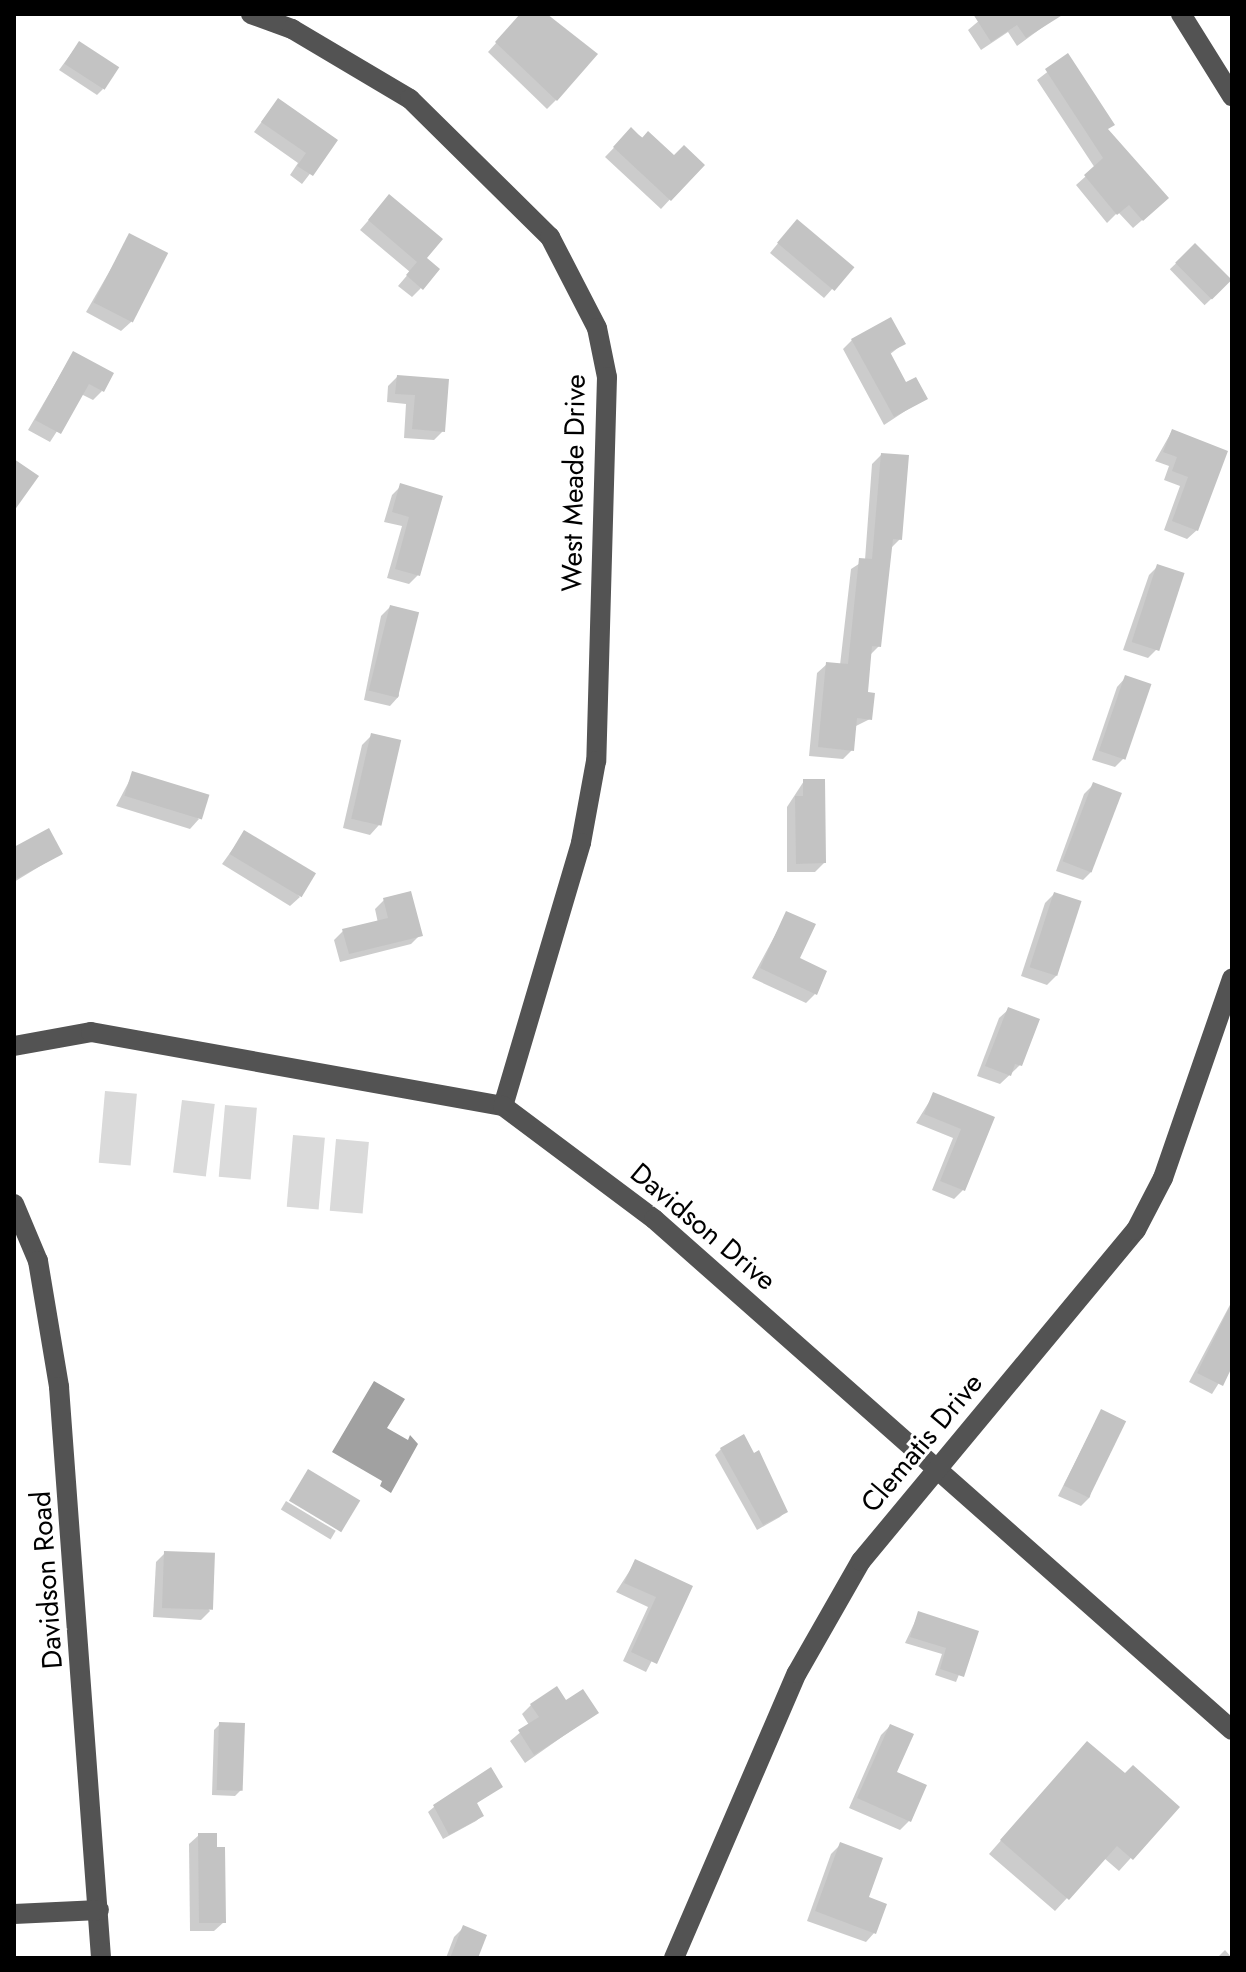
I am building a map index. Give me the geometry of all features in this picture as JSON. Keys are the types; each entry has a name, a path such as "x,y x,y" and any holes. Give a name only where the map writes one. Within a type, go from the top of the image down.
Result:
{"street":[{"name":"West Meade Drive","path":"251,14 292,29 410,99 550,237 597,328 607,393 596,761 581,843 503,1106"},
{"path":"1181,14 1232,96"},
{"name":"Clematis Drive","path":"674,1958 802,1663 861,1561 1136,1230 1222,1047 1232,979"},
{"name":"Davidson Drive","path":"14,1046 91,1032 503,1106 654,1219 1232,1730"},
{"name":"Davidson Road","path":"14,1204 38,1261 59,1387 101,1958"},
{"path":"14,1914 99,1910"}],"shaded area":[{"path":"105,1091 137,1094 131,1166 99,1163"},
{"path":"182,1100 215,1104 206,1176 173,1172"},
{"path":"225,1105 257,1108 251,1180 219,1177"},
{"path":"293,1135 325,1138 319,1210 287,1207"},
{"path":"336,1139 369,1142 363,1214 330,1211"},
{"path":"374,1381 405,1399 387,1428 408,1440 410,1435 418,1444 391,1493 380,1486 382,1481 332,1452"}],"building":[{"path":"520,14 547,14 598,54 557,101 495,42"},
{"path":"973,14 1064,14 1026,38 1017,25 991,42"},
{"path":"79,41 119,67 105,90 64,64"},
{"path":"1068,53 1115,125 1108,129 1169,198 1143,221 1129,205 1117,215 1084,175 1103,158 1045,69"},
{"path":"278,98 338,140 313,176 297,166 306,153 261,122"},
{"path":"631,127 642,138 648,131 674,155 684,145 705,165 671,201 613,147"},
{"path":"389,194 443,239 427,258 440,269 423,290 406,275 417,262 368,220"},
{"path":"797,219 854,267 835,291 777,243"},
{"path":"129,233 168,253 133,322 94,302"},
{"path":"1195,243 1232,280 1212,300 1175,263"},
{"path":"891,317 906,344 890,352 906,382 916,377 928,399 894,417 851,339"},
{"path":"73,351 114,373 104,392 89,384 61,434 35,420"},
{"path":"397,375 449,379 445,432 412,429 415,395 395,394"},
{"path":"1172,429 1228,451 1198,531 1172,521 1188,477 1172,471 1177,457 1163,452"},
{"path":"881,453 909,455 902,540 893,539 881,647 872,646 868,692 875,693 872,720 857,718 854,751 818,747 826,662 848,664 859,558 872,559"},
{"path":"14,459 39,476 14,511"},
{"path":"400,483 443,496 420,576 395,569 409,517 392,512"},
{"path":"1157,564 1185,573 1159,651 1132,642"},
{"path":"390,605 419,612 398,698 369,690"},
{"path":"1125,675 1151,684 1125,760 1099,751"},
{"path":"371,733 401,740 381,826 351,819"},
{"path":"132,771 209,795 202,820 124,796"},
{"path":"803,779 825,779 826,863 796,864 795,796 803,796"},
{"path":"1093,782 1122,793 1091,872 1063,861"},
{"path":"49,828 63,854 14,880 14,847"},
{"path":"244,830 316,873 302,897 230,854"},
{"path":"411,891 423,936 349,954 342,929 388,918 383,898"},
{"path":"1054,892 1082,901 1057,976 1030,967"},
{"path":"786,911 816,924 800,958 827,971 817,995 760,968"},
{"path":"1008,1007 1040,1019 1022,1066 1015,1064 1011,1076 985,1066"},
{"path":"933,1092 995,1117 965,1191 940,1181 961,1129 924,1114"},
{"path":"1232,1302 1232,1367 1223,1386 1197,1373"},
{"path":"1101,1409 1126,1421 1089,1498 1064,1485"},
{"path":"744,1434 754,1453 759,1450 788,1512 763,1525 720,1448"},
{"path":"308,1469 360,1500 341,1532 289,1501"},
{"path":"164,1551 215,1553 213,1610 162,1608"},
{"path":"635,1559 693,1586 657,1664 631,1652 656,1597 624,1583"},
{"path":"918,1611 979,1631 964,1677 940,1669 946,1648 910,1637"},
{"path":"557,1686 566,1700 583,1689 599,1713 534,1755 518,1730 539,1717 530,1704"},
{"path":"219,1722 245,1723 243,1791 217,1790"},
{"path":"890,1724 914,1734 897,1772 927,1785 911,1822 857,1798"},
{"path":"1087,1741 1125,1773 1133,1765 1180,1807 1133,1860 1117,1846 1069,1900 1000,1840"},
{"path":"491,1767 503,1787 477,1803 484,1816 449,1835 433,1805"},
{"path":"198,1833 217,1833 217,1847 225,1847 226,1923 199,1923"},
{"path":"840,1842 883,1858 869,1897 887,1904 876,1934 815,1911"},
{"path":"463,1925 487,1935 478,1958 450,1958"}]}
